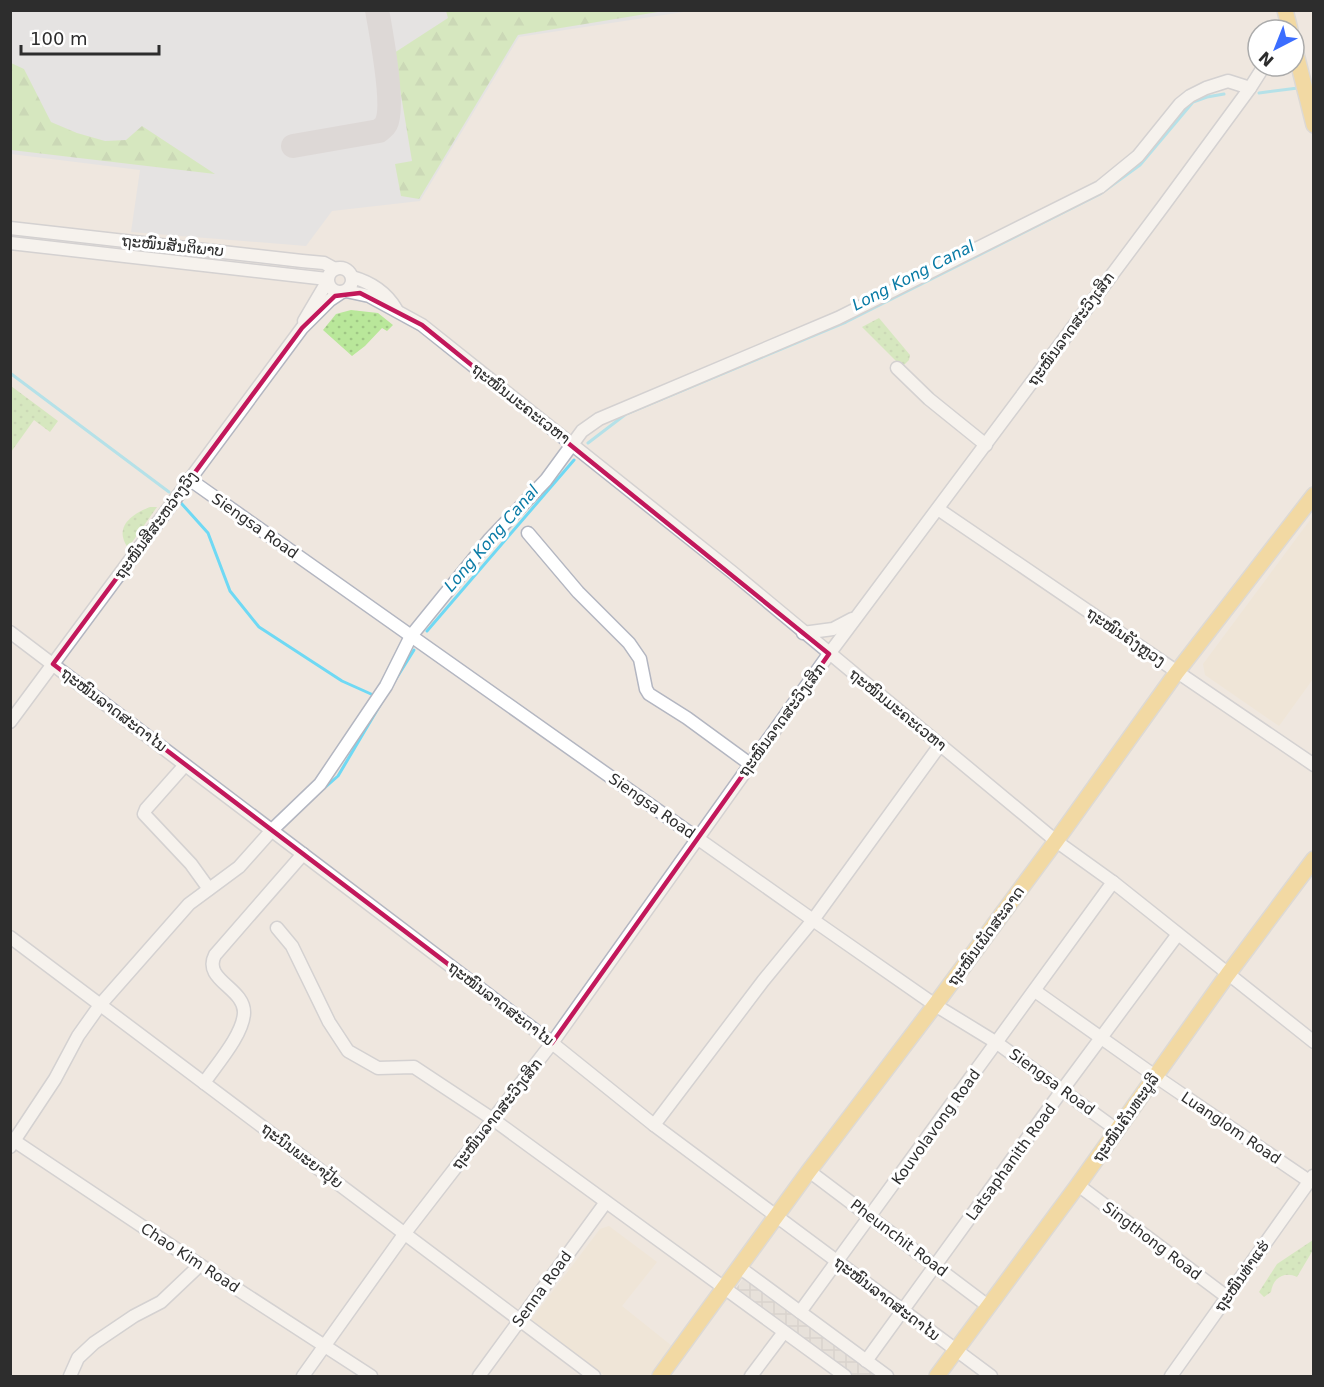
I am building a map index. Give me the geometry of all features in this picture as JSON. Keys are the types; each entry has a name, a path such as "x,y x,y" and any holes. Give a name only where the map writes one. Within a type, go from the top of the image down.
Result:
{"main road":[{"path":"1302,78 1314,124"},
{"name":"ຖະໜົນເພັດສະລາດ","path":"660,1377 809,1170 1056,841 1177,672 1314,495"},
{"name":"ຖະໜົນຄັນທະບູລີ","path":"937,1377 1078,1185 1228,974 1314,859"}],"street":[{"name":"ຖະໜົນລາດສະວົງເສິກ","path":"303,1377 405,1233 552,1043 860,612 1256,78"},
{"path":"12,1142 100,1005 189,904 239,867 272,830 320,784 386,686 411,636 489,540 546,480 582,431 599,418 838,318 1100,187 1138,156 1180,104 1190,96 1228,81 1250,88"},
{"name":"ຖະໜົນສັນຕິພາບ","path":"10,228 324,263 330,276"},
{"name":"ຖະໜົນສັນຕິພາບ","path":"10,243 330,276"},
{"path":"302,328 306,316 330,276 347,270 352,277 372,284 392,302 398,312"},
{"path":"330,276 331,290 344,292"},
{"path":"302,328 330,300 351,285 352,277"},
{"name":"ຖະໜົນມະຄະເວຫາ","path":"344,292 369,296 422,326 732,572 1056,841 1113,882 1314,1042"},
{"name":"ຖະໜົນສີສະຫວ່າງວົງ","path":"10,722 302,328"},
{"path":"897,368 929,399 986,445"},
{"name":"Siengsa Road","path":"189,479 813,920 935,1005 997,1043 1117,1130"},
{"name":"ຖະໜົນຄັງຫຼວງ","path":"938,508 1314,765"},
{"path":"528,533 578,592 629,643 640,659 649,694 687,718 750,764"},
{"path":"803,633 833,628 850,621 860,612"},
{"name":"ຖະໜົນລາດສະດາໄນ","path":"10,632 552,1043 654,1125 991,1377"},
{"path":"654,1125 813,920 940,745"},
{"path":"185,765 144,814 190,864 209,889"},
{"path":"204,1083 234,1040 243,1022 244,1011 240,999 212,970 212,961 303,854"},
{"name":"Kouvolavong Road","path":"800,1312 1113,882"},
{"path":"277,928 292,946 329,1022 348,1051 378,1068 414,1067 494,1120 845,1377"},
{"name":"Latsaphanith Road","path":"866,1361 1178,934"},
{"name":"ຖະນົນພະຍາປຸ້ຍ","path":"10,938 594,1377"},
{"name":"Luanglom Road","path":"1035,991 1155,1076 1311,1178"},
{"name":"Chao Kim Road","path":"12,1142 371,1377"},
{"name":"Pheunchit Road","path":"809,1170 988,1306"},
{"name":"ຖະໜົນທ່າແຮ່","path":"1171,1377 1311,1178"},
{"name":"Singthong Road","path":"1078,1185 1227,1297"},
{"name":"Senna Road","path":"478,1377 606,1202"},
{"path":"70,1377 78,1358 94,1343 121,1324 161,1302 200,1266"},
{"path":"739,1267 887,1377"},
{"path":"751,1377 784,1332"}],"highlighted area":[{"path":"360,293 422,325 829,654 552,1043 53,664 302,328 335,296"}],"shaded area":[{"path":"11,11 690,11 519,37 420,201 332,211 306,246 131,232 140,170 11,154"},
{"path":"1313,516 1313,679 1279,726 1205,675 1203,664"},
{"path":"609,1226 657,1262 622,1306 672,1346 649,1376 605,1376 531,1320 600,1229"},
{"path":"744,1277 879,1376 853,1376 735,1290"}],"green space":[{"path":"446,10 664,11 518,35 419,199 401,196 395,164 412,161 394,53 448,18"},
{"path":"11,63 24,69 51,122 105,141 126,140 142,126 215,174 11,150"},
{"path":"351,310 378,313 393,325 387,331 382,328 352,356 323,330 336,314"},
{"path":"879,318 910,355 909,360 902,367 862,327"},
{"path":"11,386 58,421 50,432 34,420 11,452"},
{"path":"150,507 157,507 128,548 123,534 127,522 137,513"},
{"path":"1313,1240 1313,1250 1297,1277 1284,1275 1280,1277 1274,1283 1271,1292 1264,1297 1259,1292 1277,1264"}],"waterway":[{"name":"Long Kong Canal","path":"1259,93 1298,88"},
{"name":"Long Kong Canal","path":"588,443 626,414 846,322 1100,194 1140,165 1193,102 1224,94"},
{"path":"10,373 169,492"},
{"name":"Long Kong Canal","path":"427,631 574,460"},
{"path":"181,503 208,533 230,591 259,627 342,681 371,694"},
{"name":"Long Kong Canal","path":"394,682 414,650"},
{"name":"Long Kong Canal","path":"321,791 338,776 383,700"}],"taxiway":[{"path":"293,146 379,131 385,125 388,115 388,86 377,10"}]}
